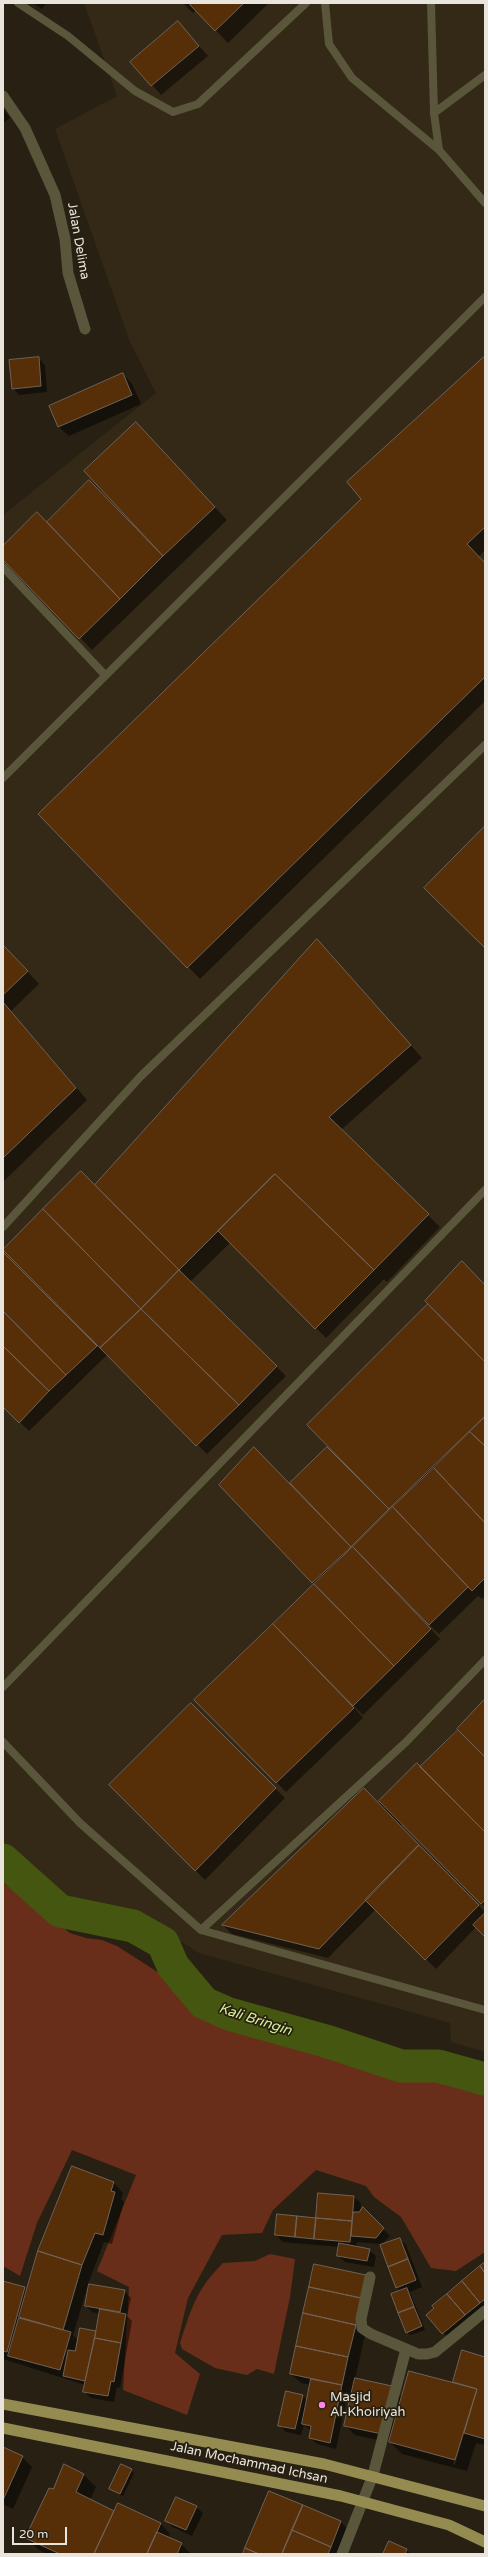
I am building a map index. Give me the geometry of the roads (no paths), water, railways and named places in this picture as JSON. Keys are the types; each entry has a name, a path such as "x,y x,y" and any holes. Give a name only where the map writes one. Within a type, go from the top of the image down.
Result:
{"main road":[{"name":"Jalan Mochammad Ichsan","path":"3,2404 316,2462 373,2475 485,2506"},
{"name":"Jalan Mochammad Ichsan","path":"3,2428 362,2502 449,2525 485,2542"}],"street":[{"name":"Jalan Delima","path":"3,96 25,128 55,195 65,239 68,274 85,329"},
{"path":"370,2276 361,2319 362,2328 371,2334 418,2354 435,2352 485,2311"},
{"path":"342,2554 373,2475 406,2349"}],"lane":[{"path":"18,3 68,36 135,91 173,112 198,104 306,3"},
{"path":"325,3 329,44 352,78 439,150 485,203"},
{"path":"431,3 434,113 439,150"},
{"path":"434,113 485,75"},
{"path":"3,778 485,298"},
{"path":"3,567 105,675"},
{"path":"3,1227 141,1076 485,745"},
{"path":"3,1687 485,1190"},
{"path":"201,1930 406,1742 485,1660"},
{"path":"3,1742 80,1823 201,1930 485,2010"}],"waterway":[{"name":"Kali Bringin","path":"3,1860 60,1911 133,1926 163,1943 173,1966 204,2003 229,2014 329,2042 401,2066 438,2066 485,2079"}],"place":[{"name":"Masjid Al-Khoiriyah","path":"322,2405"}]}
